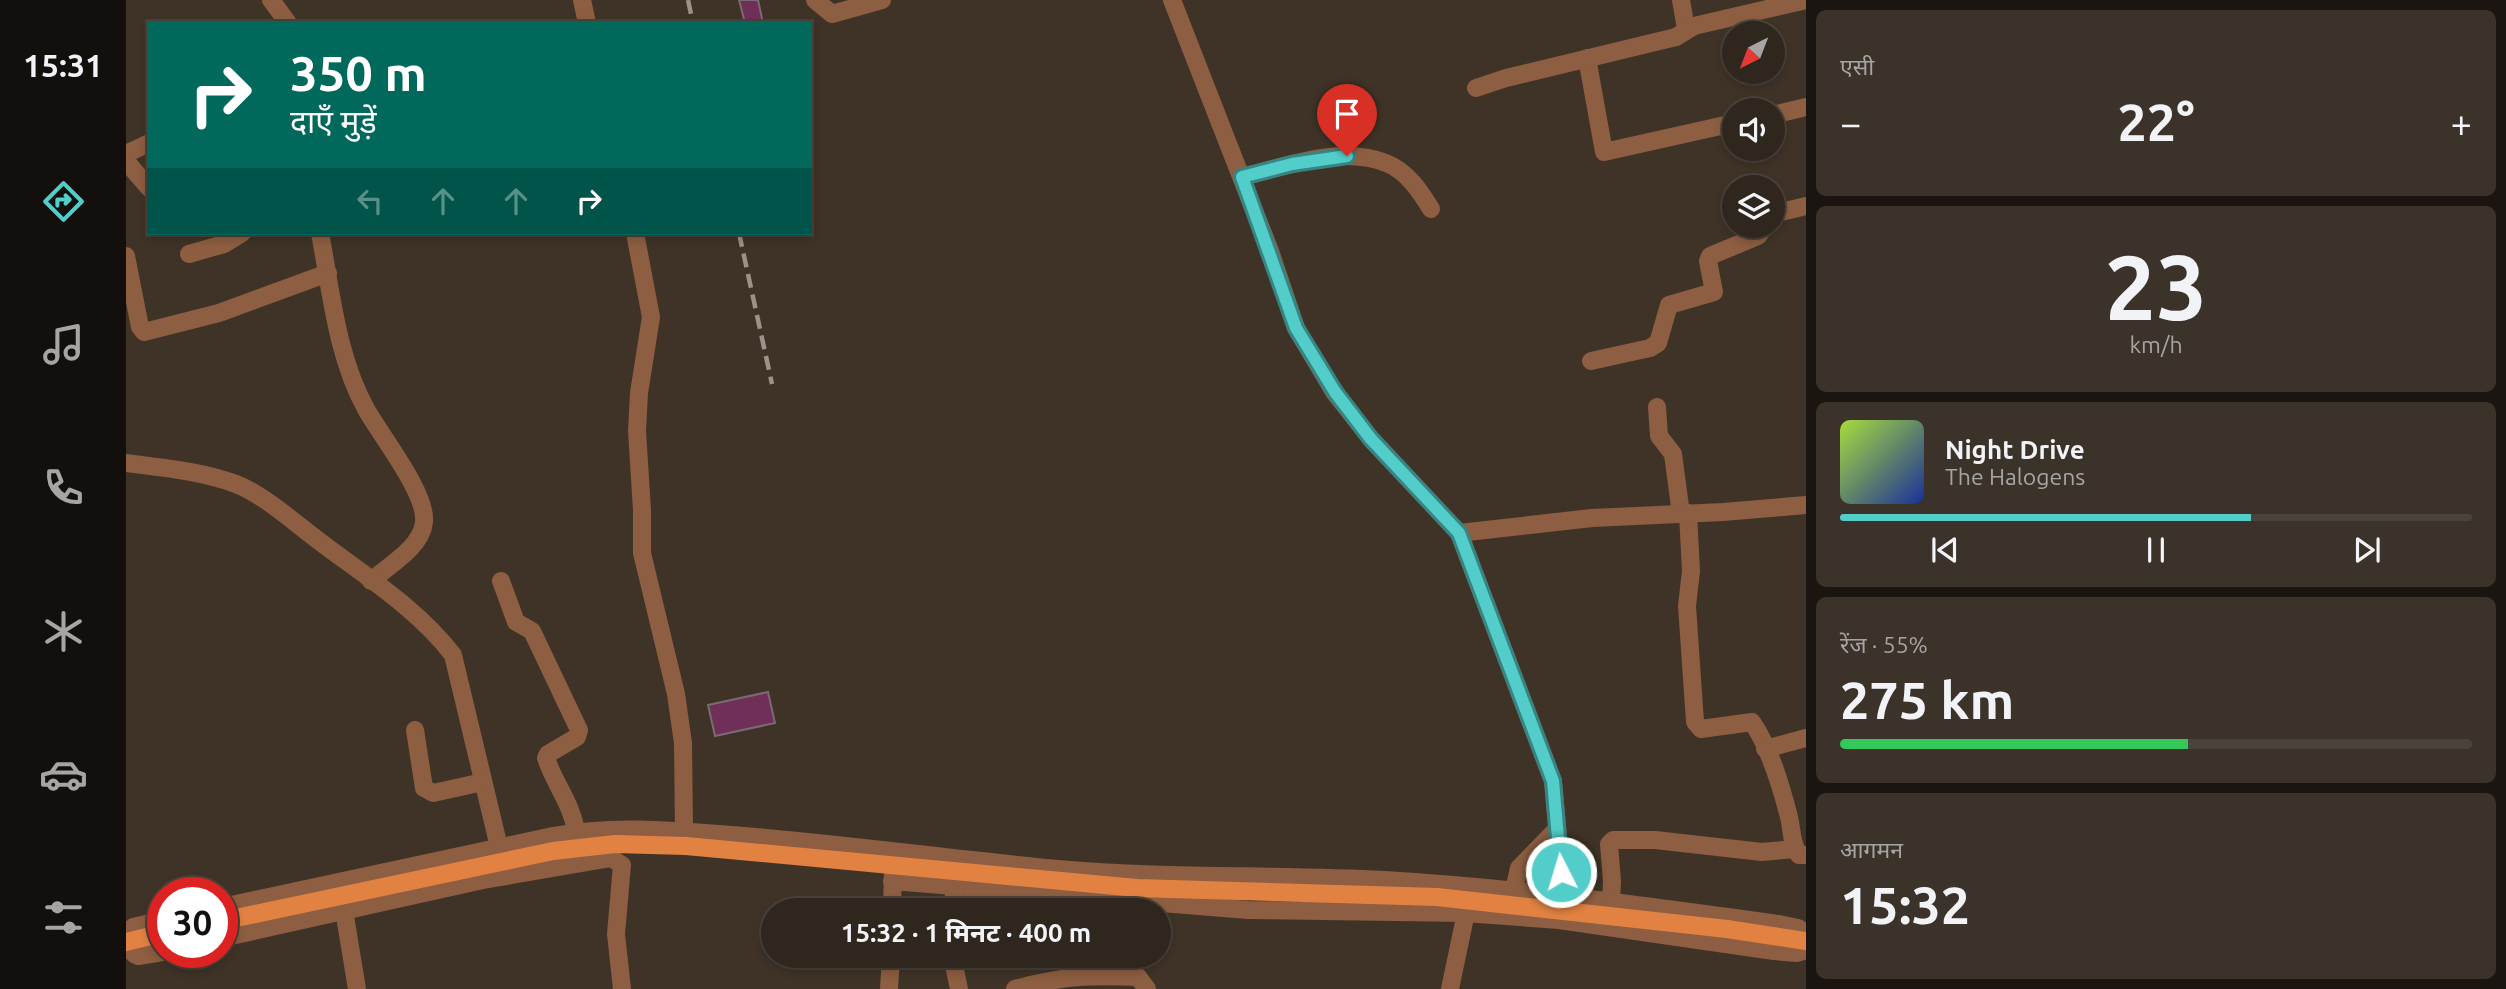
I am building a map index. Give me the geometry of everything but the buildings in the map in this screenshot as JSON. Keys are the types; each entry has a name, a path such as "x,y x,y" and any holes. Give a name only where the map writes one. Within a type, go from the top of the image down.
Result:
{"main road":[{"path":"238,918 553,850 615,844 687,846 1137,888 1437,897 1727,929 1806,941"}],"street":[{"path":"271,0 287,21"},
{"path":"582,0 587,21"},
{"path":"815,0 832,14 883,0"},
{"path":"1172,0 1242,177 1296,328 1335,392 1371,439 1459,533 1553,781 1563,894"},
{"path":"1681,0 1686,29"},
{"path":"1476,88 1506,78 1676,37 1686,29 1806,0"},
{"path":"1587,58 1604,152 1722,127"},
{"path":"1785,112 1806,107"},
{"path":"126,154 147,144"},
{"path":"1242,177 1322,159 1347,156 1369,158 1387,163 1401,172 1417,187 1431,209"},
{"path":"126,162 147,186"},
{"path":"1785,211 1806,206"},
{"path":"189,254 225,244 239,235"},
{"path":"320,235 348,369 365,407 413,485 424,509 424,523 415,543 371,581"},
{"path":"635,235 651,317 639,393 637,431 642,554 676,694 683,743 684,831"},
{"path":"1591,361 1650,348 1658,343 1670,305 1714,292 1707,261 1710,256 1753,238"},
{"path":"126,256 140,327 144,332 211,315 328,273"},
{"path":"1611,901 1609,844 1613,841 1655,840 1762,852 1800,852 1765,749 1754,726 1749,721 1701,729 1695,722 1687,606 1691,570 1685,514 1673,454 1659,436 1657,407"},
{"path":"126,463 193,471 238,485 279,511 410,610 453,654 499,847"},
{"path":"1459,533 1592,518 1806,505"},
{"path":"501,581 516,622 533,631 579,730 577,737 548,754 546,758 556,783 573,812 576,831"},
{"path":"415,730 427,791 433,793 483,782"},
{"path":"1765,749 1806,738"},
{"path":"238,904 576,831 611,829 684,831 827,843 895,853 1125,874 1384,880 1563,894 1779,924 1798,928 1806,933"},
{"path":"1514,890 1519,868 1558,829"},
{"path":"892,898 895,853"},
{"path":"238,934 483,880 611,858 622,865 617,933 622,989"},
{"path":"892,881 1248,910 1465,914 1559,920 1774,951 1797,953 1806,950"},
{"path":"954,898 955,886"},
{"path":"1451,989 1465,914 1475,887"},
{"path":"344,910 357,989"},
{"path":"147,924 133,927 128,934 131,950 138,956 147,955"},
{"path":"889,989 890,968"},
{"path":"955,968 959,989"},
{"path":"1015,989 1060,983 1084,975 1138,977 1147,989"}],"railway":[{"path":"688,0 693,21"},
{"path":"739,235 772,384"}],"route":[{"path":"1347,156 1292,164 1242,177 1296,328 1335,392 1371,439 1459,533 1553,781 1561,872"}]}
